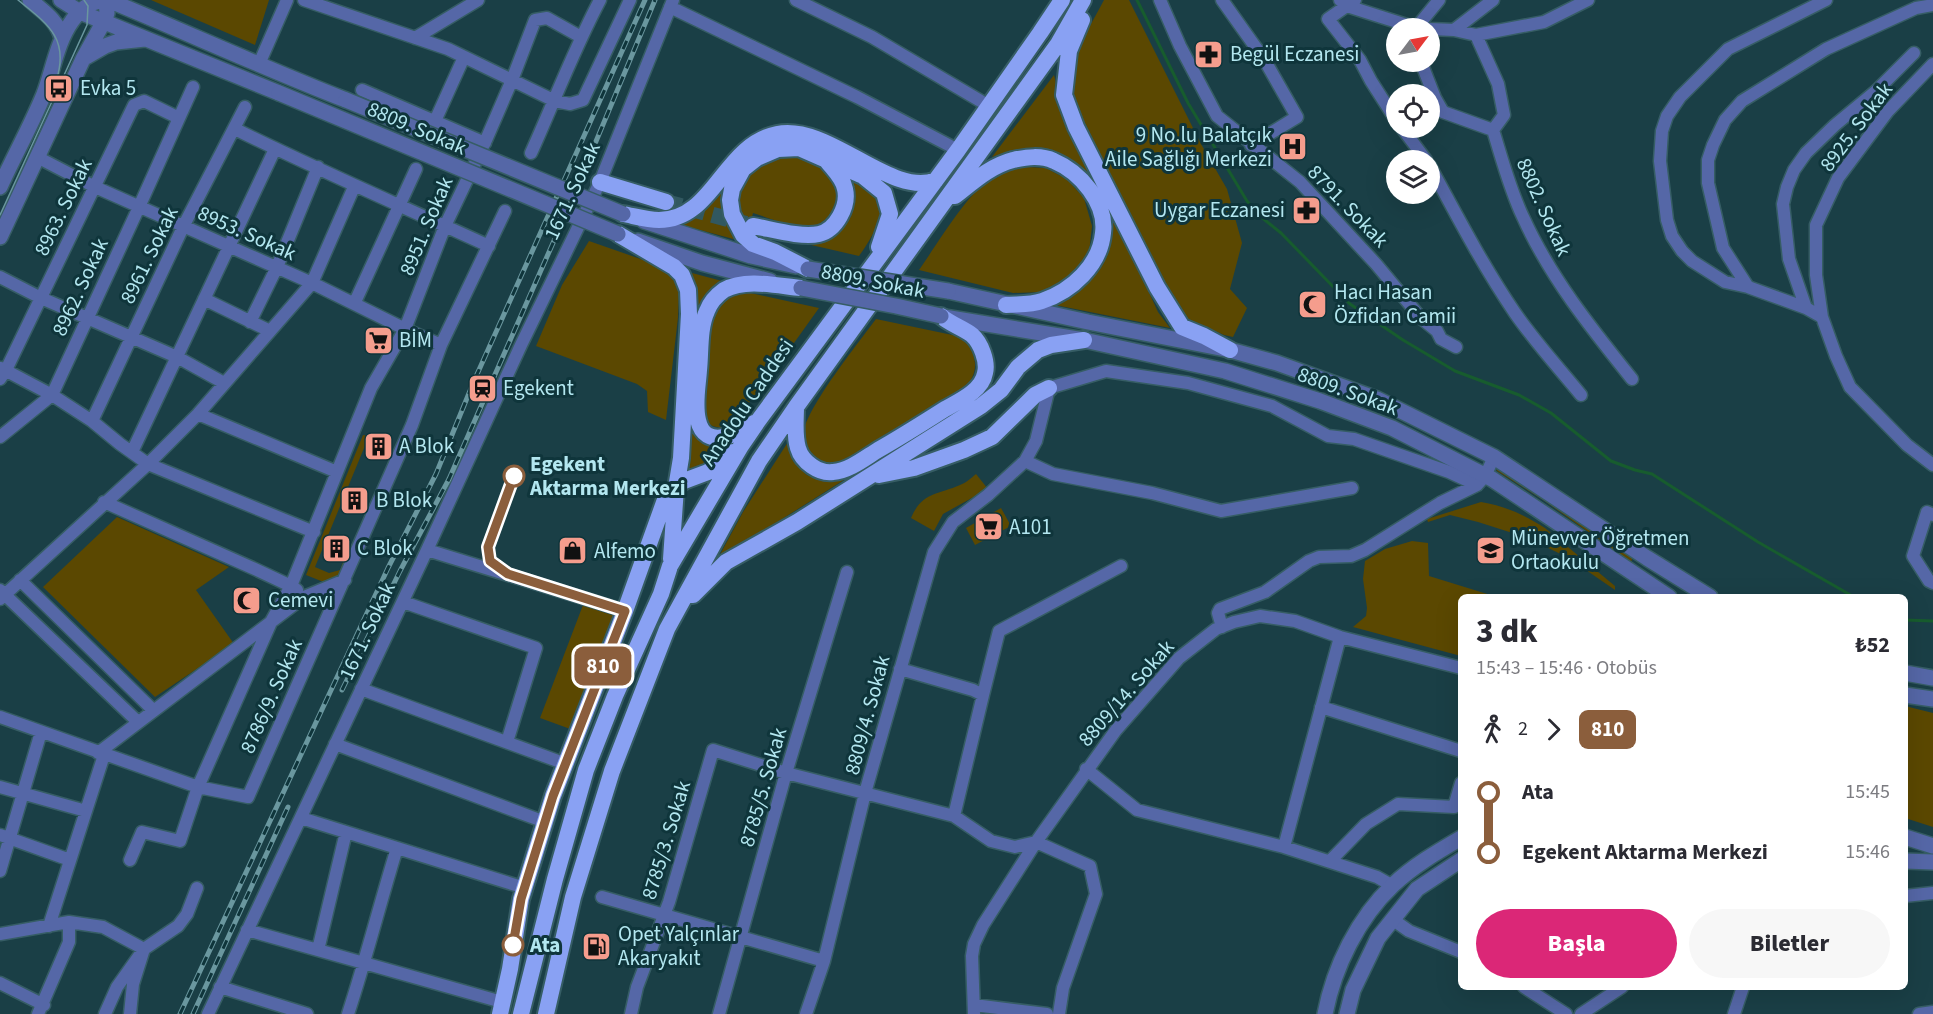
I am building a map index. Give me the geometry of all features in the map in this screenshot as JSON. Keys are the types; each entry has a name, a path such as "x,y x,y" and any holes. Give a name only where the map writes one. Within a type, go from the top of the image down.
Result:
{"highway":[{"name":"Anadolu Caddesi","path":"521,1014 555,879 586,770 615,696 661,594 670,566 758,421 958,150 1062,0"},
{"name":"Anadolu Caddesi","path":"546,1014 573,897 612,771 667,629 759,461 1058,44 1083,0"},
{"path":"1091,0 1069,51 1065,71 1064,95 1076,127 1156,287 1182,327 1230,350"},
{"path":"622,214 658,220 669,219 696,207 747,148 778,134 796,134 817,139 905,181 926,184 936,180"},
{"path":"808,269 775,252 753,244 743,235 732,214 730,200 732,189 743,169 757,158 778,149 799,148 863,176 884,193 890,214 874,262"},
{"path":"940,208 990,170 1011,161 1029,158 1039,157 1053,160 1080,179 1091,192 1100,212 1103,232 1095,260 1086,272 1056,295 1042,301 1006,304"},
{"path":"753,226 806,235 821,234 837,222 846,203 845,189 840,177 824,159"},
{"path":"600,182 666,202"},
{"path":"618,234 674,267 681,275 688,290 689,314 681,458 676,488 670,566"},
{"path":"758,421 743,431 719,438 709,436 698,421 697,406 705,316 711,303 721,292 733,287 750,284 801,288"},
{"path":"796,407 796,437 799,451 810,465 823,473 834,472 855,464 963,399 981,384 986,373 985,361 973,336 940,316"},
{"path":"667,629 699,587 726,562 797,522 981,406 1001,390 1018,367 1038,350 1051,345 1084,340"},
{"path":"869,477 915,468 992,437 1035,394 1049,388"},
{"path":"501,1008 525,888 545,822 667,494 684,481 708,472 741,446"}],"street":[{"path":"30,0 58,26 62,38"},
{"name":"8809. Sokak","path":"61,0 80,12 618,234 702,263 801,288 940,316 1084,340 1226,371 1320,401 1392,428 1481,480 1664,594"},
{"path":"0,187 44,94 62,38 72,20 94,2 105,0 107,13 104,21 83,59 0,237"},
{"name":"8809. Sokak","path":"105,0 622,214 751,256 808,269 948,291 1230,350 1278,363 1377,399 1494,457 1705,594"},
{"path":"259,64 287,0"},
{"path":"304,0 448,49 555,101 570,104 583,100 630,0"},
{"path":"415,38 478,0"},
{"path":"531,153 581,37 600,0"},
{"path":"796,0 872,37 989,106"},
{"name":"8791. Sokak","path":"1160,0 1180,46 1217,116 1300,182 1376,264 1421,318 1437,331 1441,339 1456,347"},
{"path":"1222,0 1264,59 1297,117 1251,145"},
{"path":"1424,18 1439,0"},
{"path":"1454,30 1493,0"},
{"path":"1440,29 1476,34 1544,22 1565,5 1588,0"},
{"path":"1822,317 1806,308 1748,287 1725,282 1692,261 1672,236 1667,220 1660,161 1662,131 1667,116 1680,97 1728,49 1826,0"},
{"path":"1386,18 1363,11 1347,2 1328,19 1360,60 1386,104"},
{"path":"672,3 958,150"},
{"name":"1671. Sokak","path":"207,1014 403,602 521,345 600,182 672,3"},
{"path":"1748,287 1723,248 1708,183 1708,160 1725,120 1742,101 1826,49 1914,4 1933,5"},
{"name":"8951. Sokak","path":"130,860 142,832 180,841 198,787 272,620 291,586 372,388 405,329 444,226 485,143 535,20 547,18 581,37"},
{"path":"1425,72 1443,112 1493,129 1504,115 1498,84 1476,34"},
{"path":"83,59 116,42 148,39"},
{"path":"1806,308 1789,259 1783,204 1794,170 1806,153 1876,91 1914,53"},
{"path":"435,121 464,57"},
{"name":"8925. Sokak","path":"1933,64 1888,111 1838,178 1816,225 1816,275 1822,317 1850,387 1907,446 1933,465"},
{"name":"8962. Sokak","path":"52,395 193,87"},
{"path":"362,90 485,143"},
{"name":"8963. Sokak","path":"2,373 41,298 134,105 144,101 179,118"},
{"name":"8961. Sokak","path":"92,421 184,225 245,107"},
{"path":"235,129 354,187 489,246"},
{"name":"8802. Sokak","path":"1493,129 1502,162 1522,216 1548,266 1571,301 1632,379"},
{"path":"132,452 275,149"},
{"name":"8953. Sokak","path":"37,156 95,187 229,245 441,345"},
{"path":"250,322 277,267 318,168"},
{"path":"355,303 416,169"},
{"path":"1440,185 1459,221 1515,313 1581,395"},
{"path":"138,722 2,594 148,464 198,414 312,283 354,187"},
{"name":"8786/9. Sokak","path":"198,787 248,797 412,425 441,345 505,211"},
{"path":"0,277 41,298 177,357 224,383"},
{"path":"204,299 270,331"},
{"path":"1352,488 1221,511 1152,493 1053,474 1025,461 1036,441 1049,388 1106,371 1188,383 1272,406 1328,436 1354,439 1449,472 1481,480"},
{"path":"2,373 52,395 92,421 148,464 314,531"},
{"path":"0,437 52,395"},
{"path":"198,414 336,472"},
{"path":"1222,627 1218,613 1220,609 1265,592 1309,561 1319,557 1352,556 1358,553 1481,480 1494,457"},
{"name":"8809/4. Sokak","path":"806,1014 824,961 865,793 934,552 953,522 994,490 1025,461"},
{"path":"104,502 291,586 304,597"},
{"path":"1933,515 1927,512 1913,556 1929,581 1933,583"},
{"path":"427,550 625,611"},
{"path":"954,816 999,631 1121,566"},
{"name":"8785/5. Sokak","path":"719,1014 786,773 846,572"},
{"path":"20,580 153,710"},
{"path":"49,926 86,812 101,754 153,710 304,597 345,580"},
{"path":"403,602 536,648 507,742"},
{"name":"8809/14. Sokak","path":"974,1009 972,956 974,944 983,925 1036,842 1116,730 1179,658 1216,629 1260,616 1294,621 1340,637 1458,667"},
{"path":"1284,847 1340,637"},
{"path":"900,669 983,695"},
{"path":"1908,674 1933,678"},
{"path":"361,689 566,764"},
{"path":"1908,695 1933,699"},
{"path":"1322,707 1458,750"},
{"path":"0,717 198,787"},
{"path":"0,871 4,836 22,793 41,732"},
{"path":"335,744 545,822"},
{"name":"8785/3. Sokak","path":"631,1014 637,987 664,916 713,750 786,773"},
{"path":"1086,769 1137,810 1284,847 1377,877 1392,886"},
{"path":"786,773 954,816 991,841 1015,847 1036,842 1090,866 1096,894 1063,988 1059,1014"},
{"path":"0,787 86,812"},
{"path":"1330,861 1366,824 1398,804 1454,807 1458,793"},
{"path":"300,818 525,888"},
{"path":"318,950 346,832"},
{"path":"4,836 70,860"},
{"path":"1908,838 1933,846"},
{"path":"1325,1014 1342,959 1369,914 1392,886 1428,857 1458,840"},
{"path":"348,1014 365,963 378,908 397,848"},
{"path":"1908,861 1933,862"},
{"path":"1347,1014 1353,990 1378,938 1417,889 1458,862"},
{"path":"105,1014 117,987 144,949 178,926 187,914 197,888"},
{"path":"1908,896 1933,893"},
{"path":"602,897 824,961"},
{"path":"1392,919 1409,931 1458,951"},
{"path":"0,983 41,1010 69,942 69,922"},
{"path":"0,934 69,922 103,927 144,949"},
{"path":"247,930 365,963 501,1008"},
{"path":"130,1014 133,984 144,949"},
{"path":"220,987 307,1014"},
{"path":"1529,990 1566,1014"},
{"path":"1581,1014 1617,990"},
{"path":"1734,1014 1742,990"},
{"path":"974,1009 1047,1014"},
{"path":"1919,1014 1933,1012"}],"shaded area":[{"path":"151,0 269,0 255,45"},
{"path":"1104,0 1129,0 1201,144 1227,189 1242,243 1230,289 1247,308 1233,337 1186,318 1172,299 1073,99 1073,72 1076,60 1085,36"},
{"path":"1054,75 1059,95 1158,312 1170,328 1055,305 1082,288 1096,269 1106,214 1041,150 1017,150 992,157"},
{"path":"790,155 809,160 830,174 836,187 836,195 828,217 815,226 807,227 786,224 753,213 751,221 743,219 738,208 737,196 751,171 774,157"},
{"path":"1027,167 1046,168 1067,179 1084,198 1092,226 1089,253 1068,281 1043,292 1013,293 919,270 960,210 988,180 997,174"},
{"path":"850,179 873,192 881,204 876,228 863,251 859,256 807,244 819,242"},
{"path":"728,181 726,212 729,225 737,240 674,223"},
{"path":"589,241 652,263 672,275 679,292 678,318 666,420 648,412 647,391 637,384 536,346 562,285"},
{"path":"692,273 722,281 695,320 696,289"},
{"path":"746,292 819,308 764,385 728,428 716,427 707,421 702,406 713,314 722,301 734,293"},
{"path":"876,319 962,337 974,356 973,376 964,389 850,459 837,463 819,461 812,456 805,444 803,434 806,423 834,375"},
{"path":"688,416 702,438 712,445 726,447 717,457 688,475 684,465"},
{"path":"363,435 369,436 315,567 329,573 340,570 348,549 353,552 345,573 326,583 306,575"},
{"path":"788,442 793,461 807,475 825,481 844,480 717,560 743,512"},
{"path":"1496,469 1516,477 1633,557 1631,562 1543,500"},
{"path":"976,474 988,489 943,514 934,531 911,518 925,499 962,484"},
{"path":"1481,502 1514,512 1545,528 1615,586 1615,590 1567,557 1525,537 1450,515 1428,522 1427,519"},
{"name":"A101","path":"1001,508 1011,526 975,545 966,528"},
{"path":"117,517 229,567 196,590 234,644 155,697 43,587"},
{"path":"1412,541 1428,543 1429,576 1487,594 1458,594 1458,655 1353,627 1366,616 1363,579 1365,561 1385,549"},
{"path":"583,605 615,616 573,730 540,718"},
{"path":"1908,707 1933,713 1933,827 1908,819"}],"waterway":[{"path":"1137,0 1188,103 1247,201 1350,304 1403,340 1455,371 1519,395 1551,413 1611,461 1652,474 1758,542 1849,594"},
{"path":"1908,620 1933,621"}],"tunnel":[{"path":"666,202 746,224"}],"tram line":[{"path":"18,0 46,24 57,41 60,52 57,78"},
{"path":"0,215 87,25 88,6 84,0"}],"railway":[{"path":"180,1014 388,568 436,474 474,381 645,0"},
{"path":"342,690 400,571 449,479 564,218 655,0"},
{"path":"193,1014 288,807"}],"bus line":[{"name":"810","path":"513,945 521,899 553,796 625,611 520,579 508,574 490,561 488,547 514,476"}],"place":[{"name":"Begül Eczanesi","path":"1209,54"},
{"name":"Evka 5","path":"59,88"},
{"name":"9 No.lu Balatçık Aile Sağlığı Merkezi","path":"1293,147"},
{"name":"Uygar Eczanesi","path":"1306,210"},
{"name":"Hacı Hasan Özfidan Camii","path":"1313,304"},
{"name":"BİM","path":"378,340"},
{"name":"Egekent","path":"482,388"},
{"name":"A Blok","path":"378,446"},
{"name":"Egekent Aktarma Merkezi","path":"514,476"},
{"name":"B Blok","path":"355,500"},
{"name":"A101","path":"988,527"},
{"name":"C Blok","path":"336,548"},
{"name":"Münevver Öğretmen Ortaokulu","path":"1490,550"},
{"name":"Alfemo","path":"573,551"},
{"name":"Cemevi","path":"247,600"},
{"name":"Ata","path":"513,945"},
{"name":"Opet Yalçınlar Akaryakıt","path":"597,946"}]}
